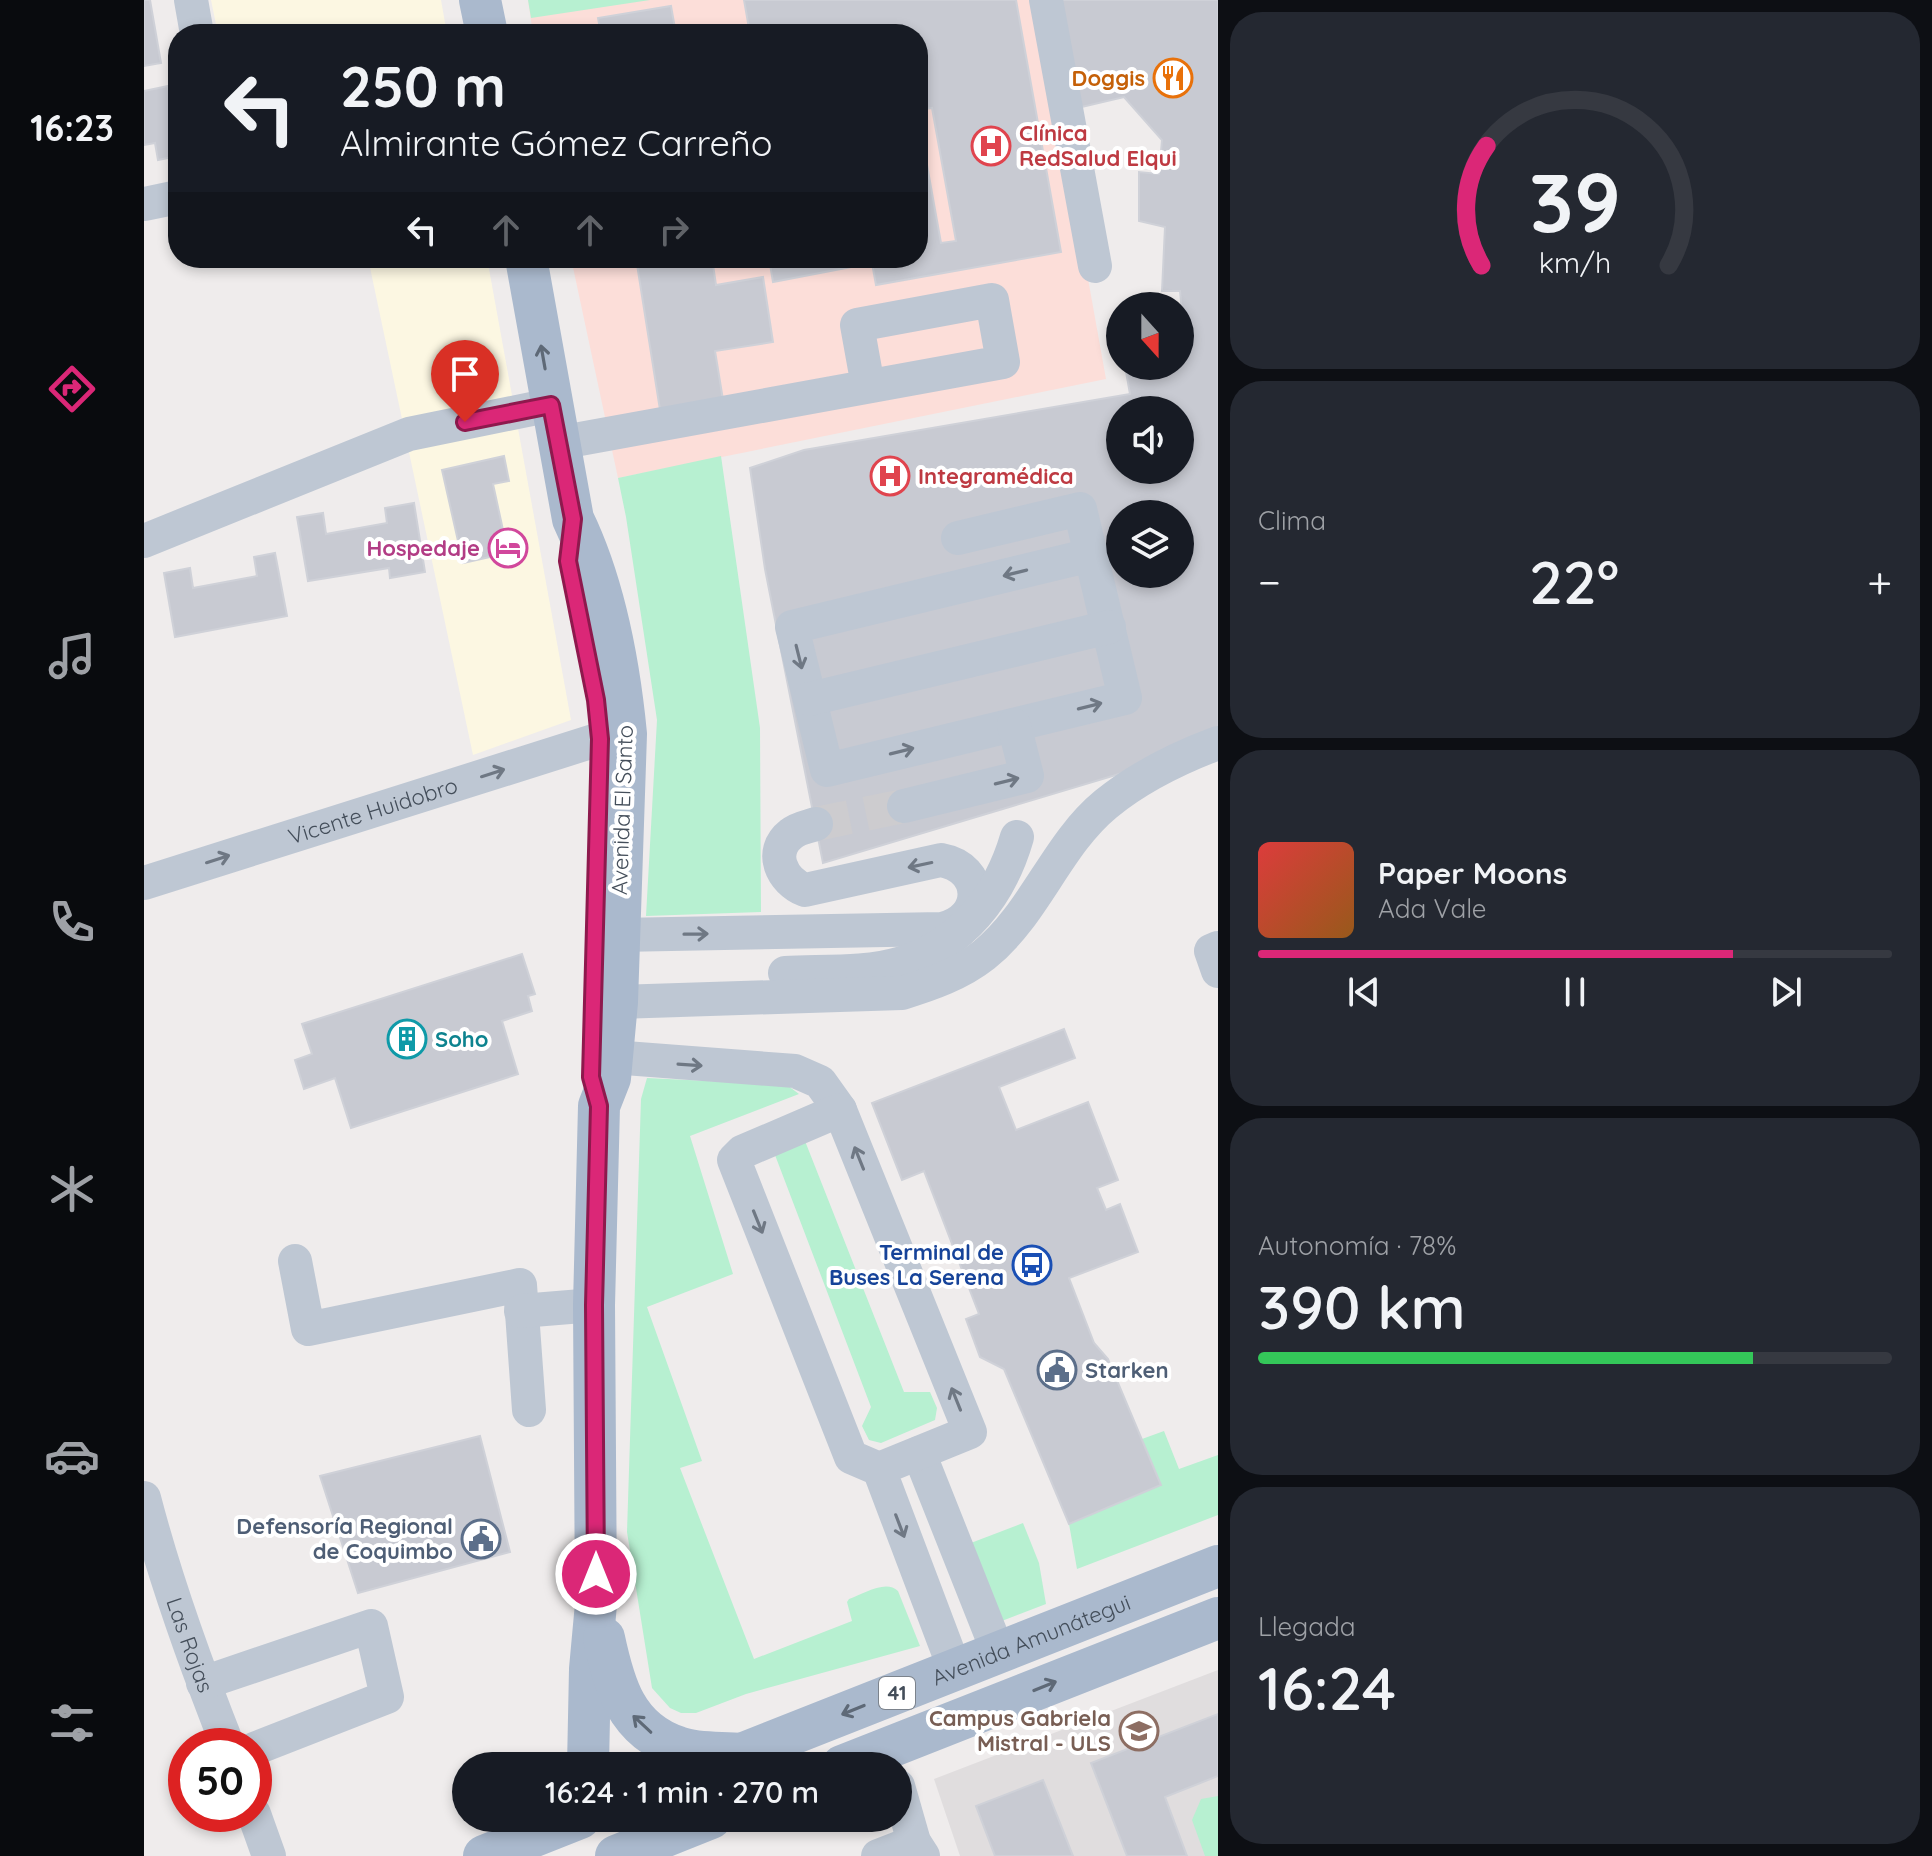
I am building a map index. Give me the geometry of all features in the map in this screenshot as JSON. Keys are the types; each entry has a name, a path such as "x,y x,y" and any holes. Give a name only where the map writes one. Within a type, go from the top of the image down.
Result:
{"main road":[{"path":"480,0 485,24"},
{"name":"Avenida El Santo","path":"528,268 573,519 591,556 623,695 626,734 617,992 610,1078 599,1106"},
{"name":"Avenida El Santo","path":"573,519 568,561 596,700 600,739 591,1077 599,1106 594,1305 596,1604 590,1669 588,1752"},
{"name":"Avenida Amunátegui","path":"746,1752 1218,1566"},
{"path":"596,1604 616,1687 633,1716 654,1735 695,1752"},
{"name":"41","path":"912,1758 1218,1618"},
{"path":"484,1856 545,1832"},
{"path":"590,1832 593,1856"},
{"path":"616,1856 688,1834"}],"street":[{"path":"191,0 195,24"},
{"path":"1046,0 1095,266"},
{"path":"144,204 168,199"},
{"path":"144,541 409,434 554,424 868,386"},
{"path":"958,538 1080,509 1109,627 1125,698 827,770 792,627 1091,555"},
{"path":"810,699 1109,627"},
{"path":"904,806 1027,776 1014,725"},
{"name":"Vicente Huidobro","path":"144,883 600,739"},
{"path":"617,992 902,993 937,982 984,955 1002,938 1078,834 1105,805 1151,772 1218,743"},
{"path":"618,935 942,929 962,921 969,913 975,893 972,882 960,867 941,860 805,890 796,886 782,871 780,850 794,832 816,824"},
{"path":"617,992 901,963 950,939 971,921 1000,882 1017,837"},
{"path":"1218,948 1211,951 1218,971"},
{"path":"612,1057 795,1071 820,1082 840,1110 970,1432 879,1469 851,1457 734,1160 742,1152 840,1110"},
{"path":"295,1261 308,1329 520,1285 529,1410"},
{"path":"521,1311 594,1305"},
{"path":"919,1453 998,1652"},
{"path":"879,1469 955,1670"},
{"name":"Las Rojas","path":"144,1498 158,1553 221,1728"},
{"path":"203,1683 371,1626 387,1697 272,1742"},
{"path":"881,1855 919,1849 912,1828"},
{"path":"260,1832 269,1856"}],"shaded area":[{"path":"211,0 441,0 445,24 216,24"},
{"name":"Clínica RedSalud Elqui","path":"528,0 1038,0 1106,379 618,478 573,268 928,268 928,24 532,24"},
{"path":"370,268 489,268 571,720 473,755"},
{"name":"Campus Gabriela Mistral - ULS","path":"1218,1670 1218,1856 960,1856 934,1779"}],"green space":[{"path":"528,0 650,0 531,18"},
{"path":"721,456 760,728 761,912 646,916 657,720 618,478"},
{"path":"647,1078 787,1085 799,1094 690,1136 733,1274 647,1307 702,1461 680,1468 754,1659 852,1621 849,1599 887,1586 898,1591 920,1646 746,1694 696,1713 681,1713 670,1708 652,1688 627,1532 641,1099"},
{"path":"805,1141 904,1392 930,1392 937,1408 935,1420 881,1443 869,1440 862,1426 871,1407 775,1155"},
{"path":"1164,1431 1179,1469 1218,1455 1218,1515 1077,1569 1069,1524 1161,1485 1142,1439"},
{"path":"1023,1523 1039,1563 1046,1604 994,1624 963,1546"},
{"path":"1218,1796 1218,1856 1205,1856 1192,1820 1201,1799"}],"building":[{"path":"144,0 150,0 161,63 144,66"},
{"path":"744,0 1016,0 1061,252 876,285 873,268 928,268 928,171 941,243 956,241 932,108 928,109 928,24 748,24"},
{"path":"1053,0 1218,0 1218,730 1149,765 823,863 765,569 750,468 804,450 1106,398 1106,484 1194,484 1194,396 1118,396 1130,394 1128,380 1194,380 1194,292 1162,291 1165,227 1139,221 1139,172 1159,174 1162,140 1124,97 1073,109"},
{"path":"671,6 674,24 599,24 598,18"},
{"path":"168,86 168,158 158,160 155,143 144,145 144,91"},
{"path":"638,268 713,268 716,285 763,277 773,342 715,351 724,406 661,416"},
{"path":"771,268 846,268 773,282"},
{"path":"504,456 509,481 493,484 508,553 463,563 442,470"},
{"path":"414,503 425,572 390,578 389,568 308,581 297,517 323,513 326,534 387,523 385,508"},
{"path":"275,553 287,616 175,637 164,573 190,568 193,588 257,576 254,557"},
{"name":"Soho","path":"522,954 535,994 528,996 532,1011 502,1021 518,1074 351,1128 335,1078 304,1089 295,1060 312,1054 302,1024"},
{"name":"Terminal de Buses La Serena","path":"1064,1029 1075,1058 999,1087 1016,1130 1088,1102 1118,1180 1097,1188 1106,1210 1120,1204 1138,1252 1069,1278 1094,1343 1108,1359 1161,1485 1069,1524 1004,1369 980,1357 966,1319 979,1314 924,1171 902,1180 872,1103"},
{"path":"480,1436 510,1552 358,1593 320,1476"},
{"path":"1218,1714 1218,1776 1165,1797 1187,1856 1127,1856 1091,1763"},
{"path":"1043,1780 1073,1856 995,1856 976,1806"}],"tunnel":[{"path":"816,824 904,806"}],"place":[{"name":"Doggis","path":"1173,78"},
{"name":"Clínica RedSalud Elqui","path":"991,146"},
{"name":"Integramédica","path":"890,476"},
{"name":"Hospedaje","path":"508,548"},
{"name":"Soho","path":"407,1039"},
{"name":"Terminal de Buses La Serena","path":"1032,1265"},
{"name":"Starken","path":"1057,1370"},
{"name":"Defensoría Regional de Coquimbo","path":"481,1539"},
{"name":"Campus Gabriela Mistral - ULS","path":"1139,1731"}],"route":[{"path":"465,422 551,405 573,519 568,561 596,700 600,739 591,1077 599,1106 594,1305 596,1574"}]}
